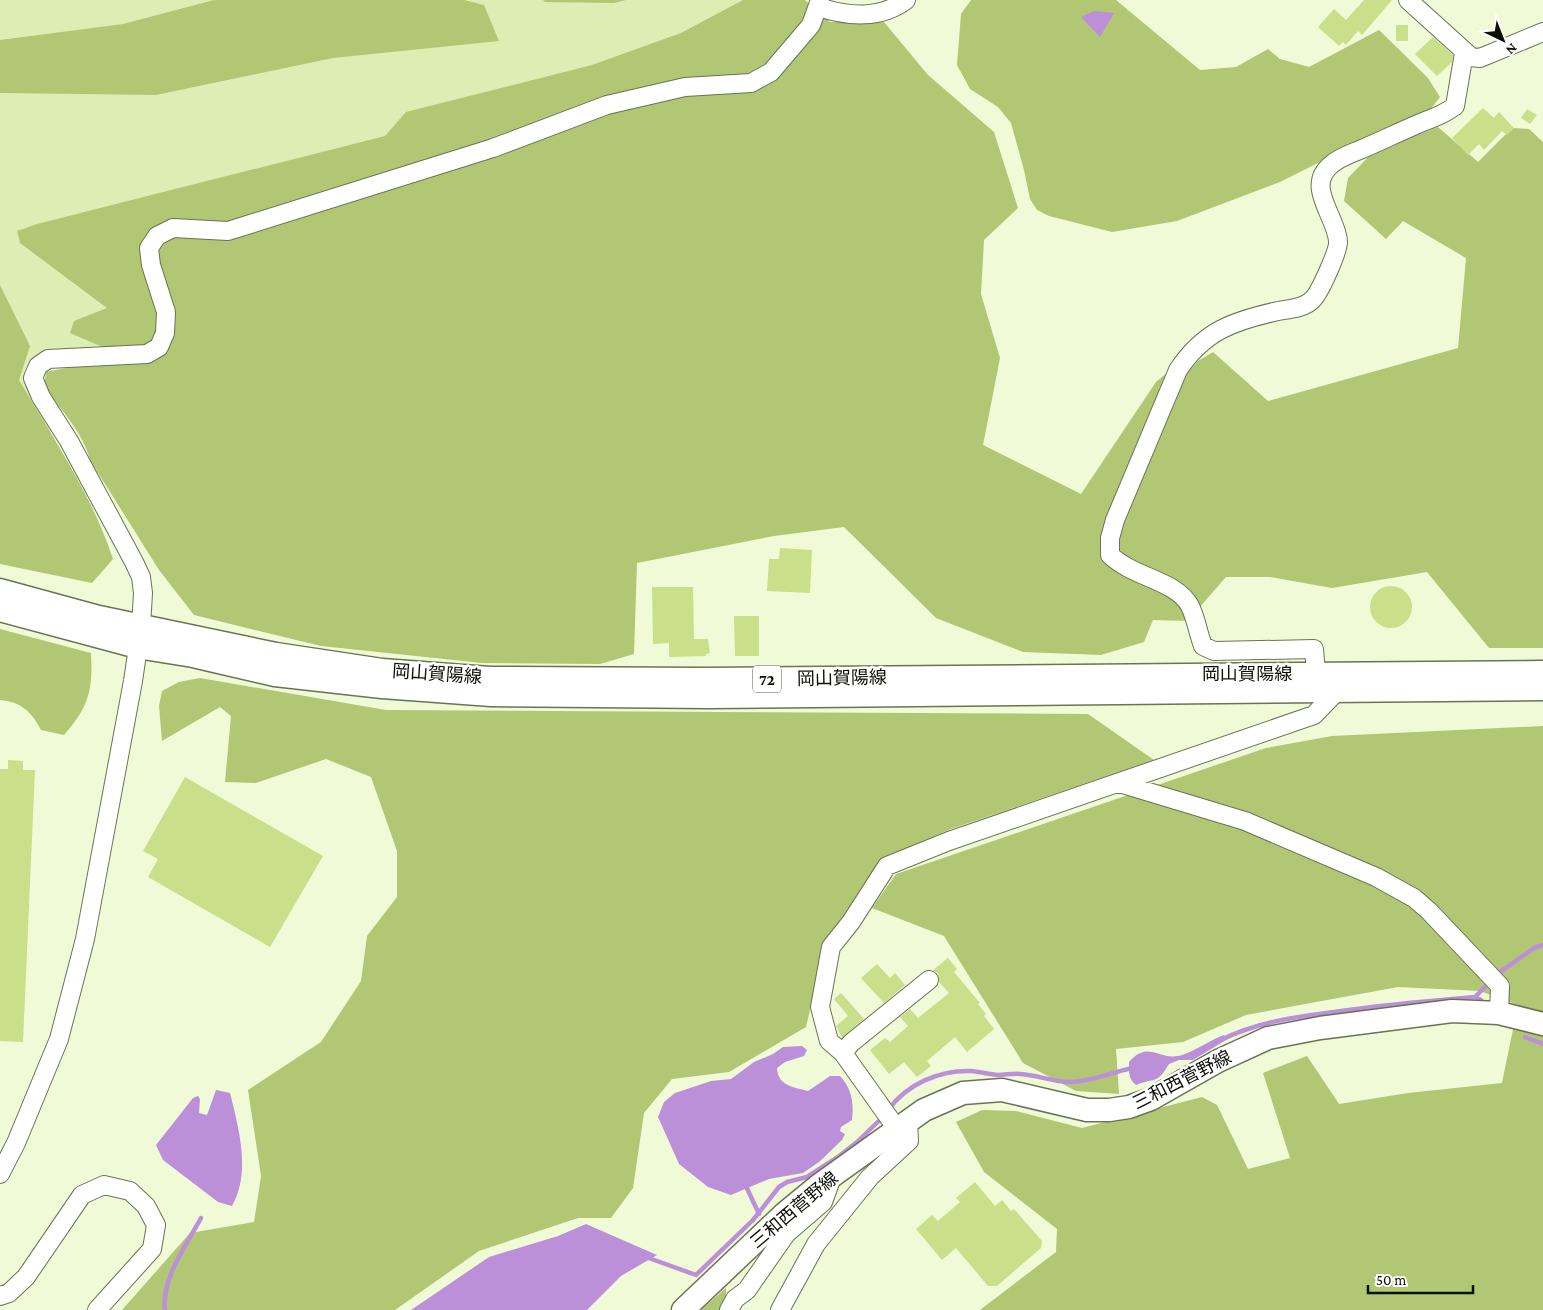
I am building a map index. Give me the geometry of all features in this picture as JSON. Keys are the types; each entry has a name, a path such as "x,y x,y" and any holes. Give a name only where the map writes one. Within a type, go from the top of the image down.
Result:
{"main road":[{"name":"岡山賀陽線","path":"0,590 193,656 275,675 382,687 490,695 710,697 1543,688"},
{"name":"岡山賀陽線","path":"0,610 139,637 382,670 490,678 707,679 1543,672"},
{"name":"三和西菅野線","path":"683,1310 784,1214 832,1177 894,1119 964,1093 982,1090 1002,1090 1086,1110 1129,1107 1151,1099 1218,1060 1268,1038 1320,1028 1452,1011 1499,1013 1543,1024"}],"street":[{"path":"0,1174 16,1143 59,1039 85,939 133,681 143,593 134,562 68,441 41,397 33,378 38,366 48,359 148,354 159,347 165,333 166,312 151,265 150,248 157,236 173,228 228,230 493,148 607,106 685,87 751,83 772,72 811,25 820,3 836,13 881,13 895,8 906,0"},
{"path":"1408,0 1464,53 1471,57 1480,58 1543,32"},
{"path":"1316,673 1314,649 1214,651 1203,646 1190,605 1178,590 1121,565 1110,555 1110,538 1115,520 1178,370 1191,350 1224,327 1252,316 1308,305 1315,298 1337,250 1338,240 1321,195 1320,183 1324,173 1332,164 1353,153 1421,123 1434,120 1455,106 1464,53"},
{"path":"780,1310 816,1244 870,1177 909,1141 843,1053 829,1040 820,1006 831,947 851,922 887,866 949,841 1314,715 1338,690"},
{"path":"1119,783 1245,821 1376,877 1414,898 1429,911 1500,986 1499,1013"},
{"path":"843,1053 851,1043 929,980"},
{"path":"729,1310 735,1299 747,1290 786,1234 823,1202 832,1177"},
{"path":"0,1296 9,1293 26,1277 82,1195 104,1185 130,1191 146,1206 156,1225 152,1249 97,1310"}],"green space":[{"path":"0,0 762,0 130,348 35,357 26,367 24,376 54,430 0,443"},
{"path":"214,0 464,0 484,5 499,41 333,58 156,95 0,93 0,40 123,24"},
{"path":"543,0 626,0 614,3 545,2"},
{"path":"743,0 805,0 830,22 884,22 928,75 994,132 1018,208 984,240 981,294 1000,358 983,445 1081,494 1156,382 1174,367 1105,534 1117,569 1125,577 1174,595 1189,621 1153,620 1144,642 1101,655 1023,652 936,618 844,527 774,536 637,563 634,654 600,664 482,663 321,646 194,615 159,570 90,460 77,431 44,387 46,372 112,359 112,351 70,333 74,321 107,308 20,243 17,231 37,224 385,136 406,112 592,65 681,33"},
{"path":"971,0 1116,0 1200,70 1236,67 1268,49 1280,59 1309,67 1379,30 1428,78 1440,97 1427,114 1382,131 1280,182 1177,221 1112,232 1049,216 1037,210 1030,199 1011,123 998,107 970,89 957,65 961,14"},
{"path":"1438,127 1478,162 1512,128 1529,129 1543,142 1543,648 1489,648 1427,572 1332,588 1270,577 1226,577 1199,608 1119,553 1115,536 1179,383 1198,361 1213,352 1268,401 1458,348 1466,258 1403,221 1386,239 1344,201 1348,178 1373,152"},
{"path":"0,285 30,346 19,380 83,490 113,559 92,583 0,564"},
{"path":"0,629 91,653 91,677 88,697 79,716 64,735 41,730 29,713 20,705 0,700"},
{"path":"200,678 386,710 1088,714 1154,760 951,829 882,859 825,945 806,1027 729,1072 672,1079 644,1113 633,1188 611,1218 578,1218 479,1251 395,1310 122,1310 190,1233 254,1222 261,1176 248,1090 321,1042 361,981 367,936 397,897 397,851 371,777 326,759 256,783 225,782 231,716 220,707 162,741 159,706 162,691 179,682"},
{"path":"1543,726 1543,1310 980,1310 1056,1252 1057,1229 984,1172 956,1122 982,1110 1016,1111 1082,1128 1202,1097 1217,1105 1248,1169 1290,1158 1263,1073 1307,1056 1339,1104 1408,1093 1502,1083 1518,1005 1480,991 1398,987 1246,1015 1183,1042 1116,1049 1119,1094 1076,1091 1023,1063 944,936 872,908 896,874 1266,748 1332,736"},
{"path":"726,1288 726,1301 722,1310 701,1310"}],"shaded area":[{"path":"1094,11 1114,13 1100,37 1081,17"},
{"path":"1224,1035 1226,1040 1193,1060 1179,1060 1169,1064 1158,1078 1136,1085 1130,1077 1129,1062 1142,1052 1154,1052 1167,1056 1182,1055"},
{"path":"802,1046 807,1050 804,1056 785,1062 777,1068 780,1079 787,1085 808,1091 830,1076 840,1076 850,1091 853,1108 852,1120 841,1127 840,1131 845,1134 842,1140 819,1162 803,1173 769,1179 731,1195 708,1187 679,1164 658,1117 664,1102 675,1093 711,1081 731,1079 754,1062 773,1054 783,1047"},
{"path":"216,1090 230,1093 240,1136 242,1151 241,1179 238,1193 232,1206 218,1202 163,1160 156,1145 193,1098 198,1096 200,1099 199,1113 207,1115"},
{"path":"586,1224 657,1255 621,1276 587,1310 411,1310 489,1257 558,1236"}],"building":[{"path":"1364,0 1392,0 1362,35 1358,31 1346,45 1343,42 1339,46 1318,27 1334,9 1346,20"},
{"path":"1396,25 1408,25 1408,41 1396,41"},
{"path":"1433,37 1453,55 1452,62 1437,76 1415,54"},
{"path":"1483,108 1494,118 1499,112 1514,128 1507,135 1502,131 1484,150 1479,144 1468,155 1452,138"},
{"path":"1527,109 1537,115 1530,124 1521,118"},
{"path":"780,548 812,550 810,593 767,591 769,559 779,559"},
{"path":"1387,586 1395,586 1406,592 1412,607 1406,622 1395,628 1387,628 1376,622 1370,611 1370,603 1376,592"},
{"path":"652,587 693,587 694,639 708,639 710,653 706,654 706,656 669,657 669,643 653,644"},
{"path":"734,616 759,616 759,656 735,656"},
{"path":"8,760 23,761 23,770 35,770 23,1042 0,1041 0,769 8,769"},
{"path":"185,777 323,856 270,947 148,877 158,859 143,851"},
{"path":"948,958 957,969 954,972 980,1003 978,1004 986,1014 984,1016 994,1029 967,1052 955,1037 927,1061 931,1066 917,1077 904,1062 889,1074 870,1050 885,1038 890,1042 908,1026 900,1017 910,1009 918,1018 949,993 939,982 938,974 933,970"},
{"path":"877,964 890,978 895,973 905,985 884,1003 861,978"},
{"path":"841,993 864,1019 842,1038 836,1026 848,1016 834,999"},
{"path":"975,1182 995,1206 1002,1200 1011,1211 1014,1209 1042,1241 1041,1248 997,1286 988,1286 956,1248 942,1260 916,1229 932,1215 938,1221 960,1202 956,1198"}],"waterway":[{"path":"1500,972 1534,948 1543,945"},
{"path":"1475,997 1489,983"},
{"path":"1221,1040 1248,1029 1276,1021 1305,1016 1440,1000 1475,997 1481,1000"},
{"path":"1525,1037 1543,1044"},
{"path":"888,1110 904,1093 914,1086 925,1080 947,1073 971,1071 998,1075 1018,1074 1057,1081 1078,1082 1133,1068"},
{"path":"646,1257 696,1275 753,1220 779,1187 787,1182 807,1177 838,1157 884,1116"},
{"path":"745,1184 759,1214"},
{"path":"165,1310 165,1298 171,1274 182,1250 201,1218"}]}
